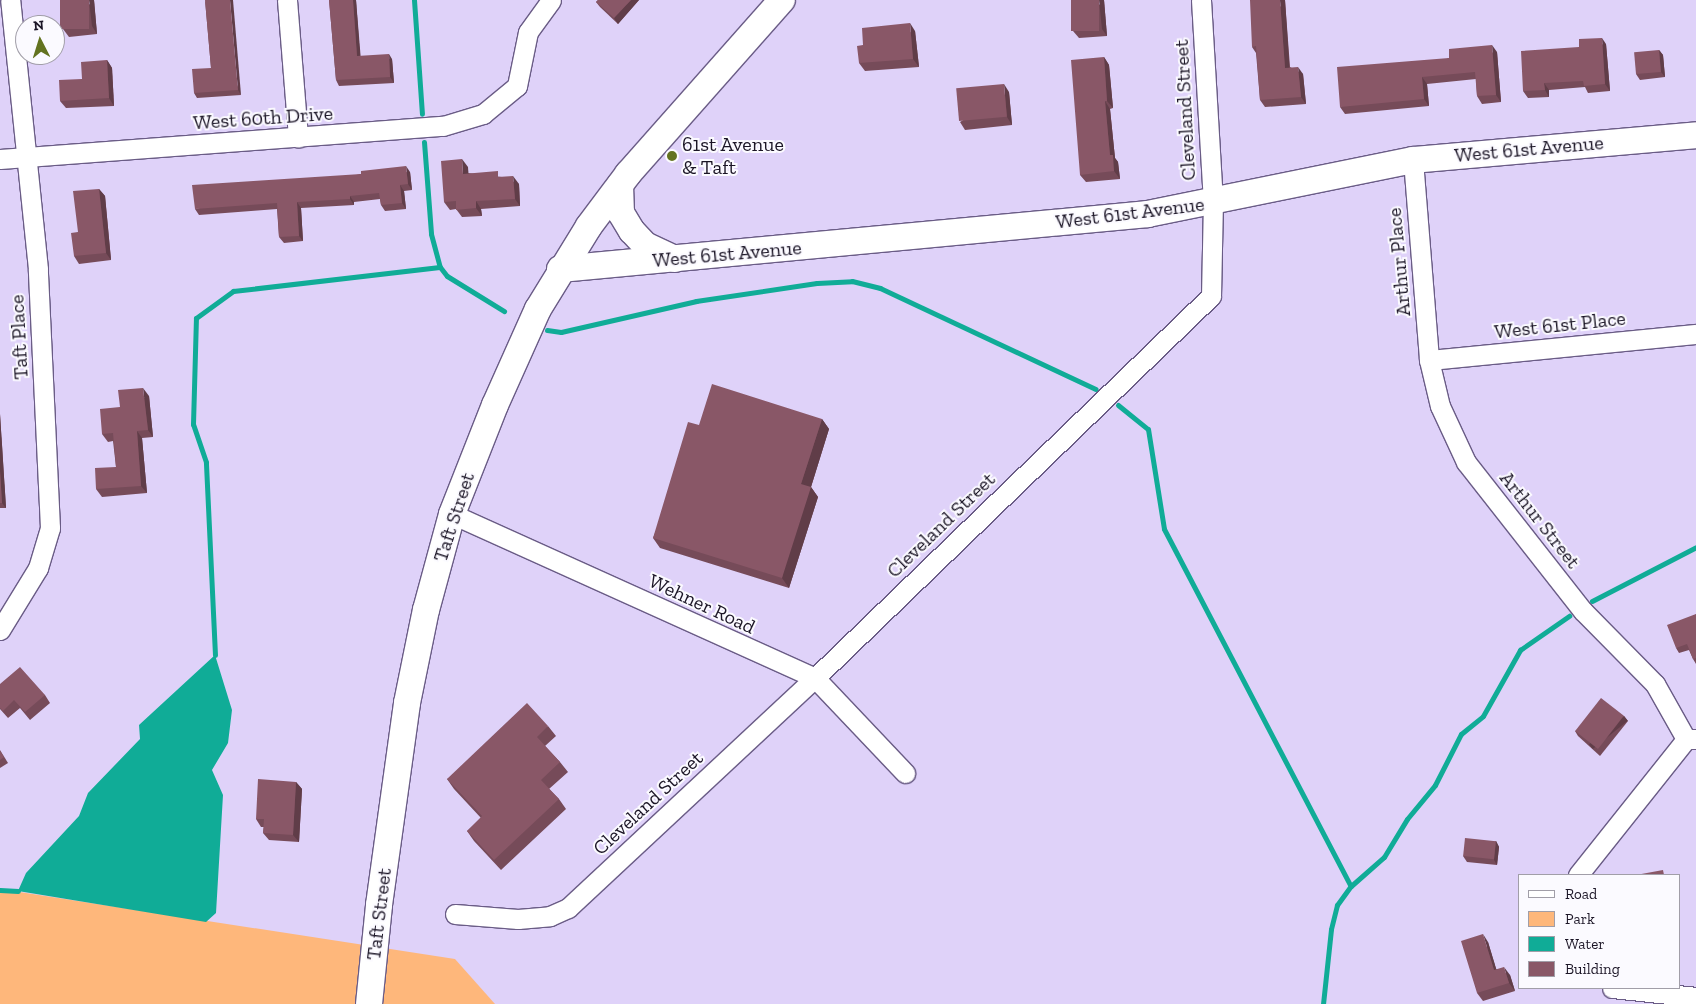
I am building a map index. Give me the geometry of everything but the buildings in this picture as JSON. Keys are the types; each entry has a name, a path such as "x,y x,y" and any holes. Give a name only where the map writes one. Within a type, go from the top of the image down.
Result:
{"main road":[{"name":"Taft Street","path":"369,1004 379,905 407,703 426,610 452,514 495,405 538,309 560,269 620,185 705,85 782,0"},
{"name":"West 61st Avenue","path":"560,269 1148,214 1413,160 1696,135"},
{"path":"620,185 621,213 632,231 645,245 675,259"}],"street":[{"name":"Taft Place","path":"0,630 38,568 50,528 38,269 25,159 10,0"},
{"path":"287,0 298,138"},
{"name":"West 60th Drive","path":"0,159 25,159 443,126 483,114 517,86 528,32 550,0"},
{"name":"Cleveland Street","path":"455,914 518,919 550,916 568,908 815,678 1211,296 1213,202 1201,0"},
{"name":"Arthur Place","path":"1413,160 1429,360"},
{"name":"West 61st Place","path":"1429,360 1696,334"},
{"name":"Arthur Street","path":"1429,360 1440,406 1466,462 1583,611 1655,684 1691,739"},
{"name":"Wehner Road","path":"452,514 815,678 906,773"},
{"path":"1579,874 1691,739"},
{"path":"1621,989 1696,997"}],"green space":[{"path":"0,889 455,959 495,1004 0,1004"}],"water":[{"path":"215,655 232,710 228,743 212,770 223,795 216,913 206,922 18,891 26,873 79,816 88,793 140,739 139,725"}],"waterway":[{"path":"414,0 422,114"},
{"path":"424,142 431,234 440,267 447,276 504,311"},
{"path":"215,655 206,462 193,424 196,318 233,291 440,267"},
{"path":"547,330 561,332 696,301 817,283 852,281 880,288 1096,389"},
{"path":"1118,405 1148,429 1164,529 1351,886"},
{"path":"1592,601 1696,547"},
{"path":"1323,1004 1331,929 1337,905 1351,886 1384,857 1407,819 1435,785 1461,734 1483,716 1520,650 1569,616"},
{"path":"0,890 18,891"}],"place":[{"name":"61st Avenue & Taft","path":"672,156"}]}
